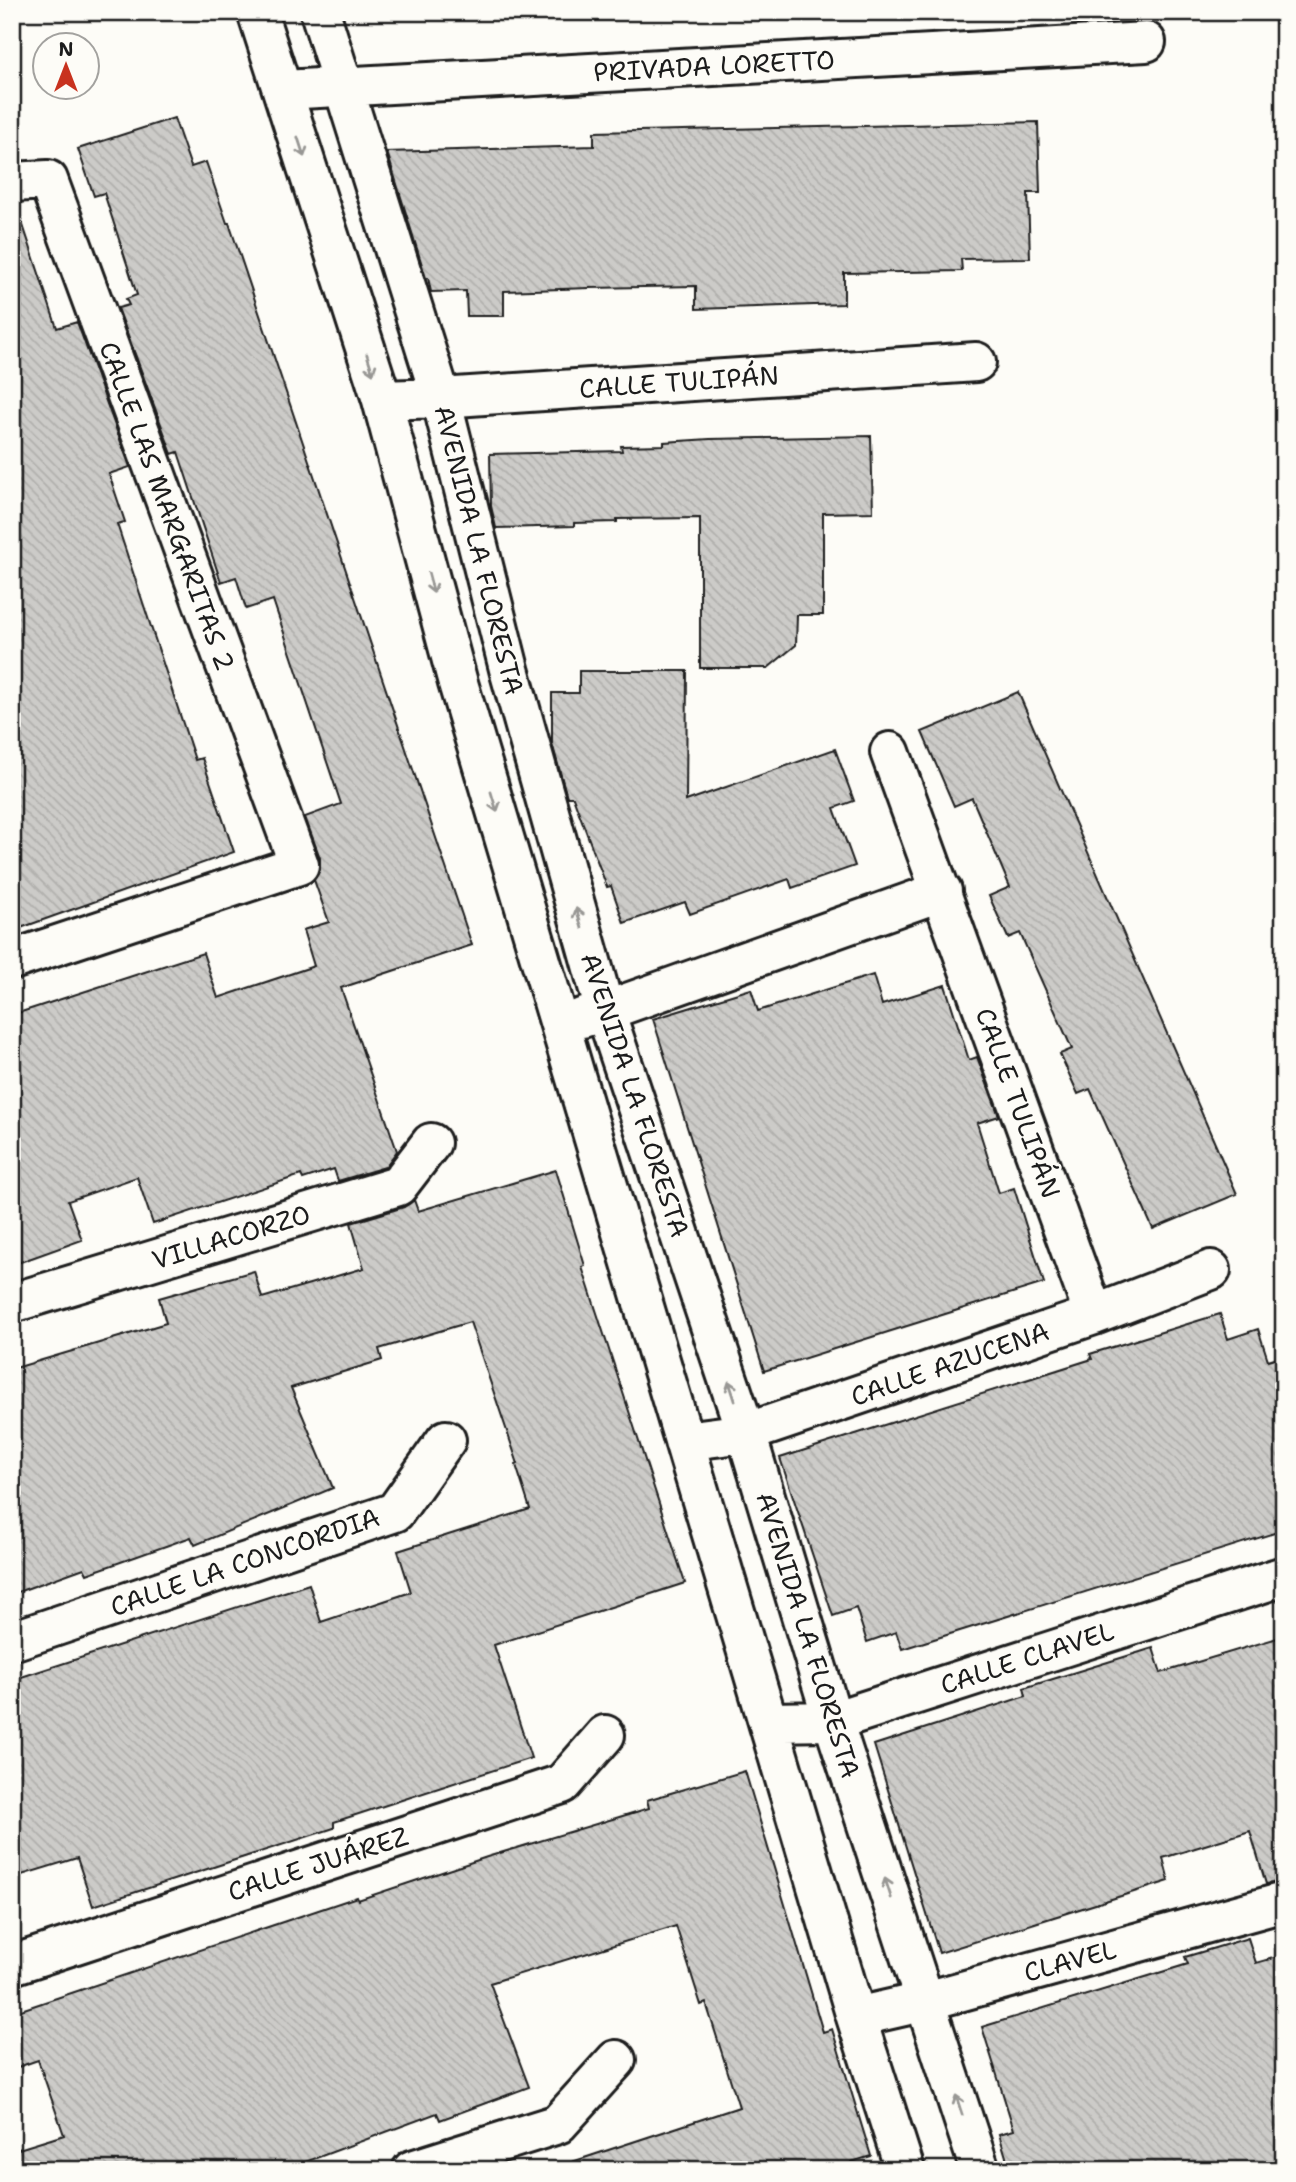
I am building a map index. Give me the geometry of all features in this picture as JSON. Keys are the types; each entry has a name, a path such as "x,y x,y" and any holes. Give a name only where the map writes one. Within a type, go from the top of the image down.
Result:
{"street":[{"name":"AVENIDA LA FLORESTA","path":"257,12 382,400 458,683 856,2017 905,2170"},
{"name":"AVENIDA LA FLORESTA","path":"320,12 441,398 510,673 605,1011 746,1433 833,1721 980,2170"},
{"name":"PRIVADA LORETTO","path":"283,90 1146,42"},
{"name":"CALLE LAS MARGARITAS 2","path":"12,182 48,180 299,865 12,960"},
{"name":"CALLE TULIPÁN","path":"382,400 976,362"},
{"path":"458,683 510,673"},
{"name":"CALLE TULIPÁN","path":"890,752 1094,1315"},
{"path":"559,1023 605,1011 942,891"},
{"name":"VILLACORZO","path":"12,1303 398,1186 431,1143"},
{"name":"CALLE AZUCENA","path":"684,1441 746,1433 1094,1315 1211,1270"},
{"name":"CALLE LA CONCORDIA","path":"12,1641 395,1512 446,1440"},
{"name":"CALLE CLAVEL","path":"768,1722 833,1721 1284,1576"},
{"name":"CALLE JUÁREZ","path":"12,1965 562,1784 605,1735"},
{"name":"CLAVEL","path":"856,2017 926,2001 1284,1902"},
{"path":"412,2170 558,2124 616,2060"}],"building":[{"path":"174,118 191,167 206,162 229,223 472,945 341,988 397,1151 385,1167 338,1181 334,1169 303,1179 301,1175 153,1224 137,1177 68,1201 82,1240 12,1265 12,1015 203,953 218,998 314,966 303,930 329,922 314,880 320,870 320,858 305,817 341,804 273,600 246,609 236,577 221,582 178,452 172,454 118,308 129,305 126,299 137,295 104,193 94,196 78,149"},
{"path":"1038,122 1040,193 1028,193 1030,258 961,259 962,271 844,273 844,304 696,309 696,286 590,288 504,291 504,316 467,316 466,291 431,292 387,152 594,146 594,132"},
{"path":"20,216 57,328 77,322 130,467 109,474 125,522 117,524 195,760 202,758 234,852 12,931 12,217"},
{"path":"871,436 873,512 823,513 823,615 797,615 796,645 768,668 700,668 700,518 617,519 617,522 574,523 574,526 496,528 491,506 490,454 622,451 621,446 664,445 664,442 710,439"},
{"path":"579,671 687,671 686,801 835,749 854,801 834,808 855,866 792,888 789,879 690,914 685,902 624,923 611,886 607,887 573,797 567,797 552,743 552,693 579,693"},
{"path":"1018,692 1237,1194 1153,1229 1090,1089 1078,1094 1060,1054 1072,1049 1020,933 1008,938 989,896 1010,887 972,798 954,806 922,732"},
{"path":"873,975 882,1005 945,985 969,1060 977,1057 999,1116 977,1123 999,1193 1014,1188 1044,1283 764,1371 653,1019 751,989 758,1011"},
{"path":"556,1170 585,1266 582,1267 685,1583 494,1645 531,1758 334,1822 334,1828 93,1906 77,1858 12,1878 12,1680 309,1584 321,1622 411,1592 398,1551 530,1509 516,1465 518,1464 470,1322 379,1349 382,1360 291,1388 333,1488 195,1545 191,1537 87,1574 84,1568 12,1594 12,1369 166,1323 159,1298 254,1271 262,1298 364,1268 351,1223 404,1207 414,1200 418,1211"},
{"path":"1220,1314 1228,1339 1258,1329 1268,1360 1284,1355 1284,1530 902,1649 896,1632 867,1642 856,1608 833,1616 780,1458 1092,1359 1090,1354"},
{"path":"1284,1636 1284,1881 1266,1884 1250,1831 1163,1858 1169,1881 939,1953 874,1745 1026,1696 1024,1688 1153,1648 1161,1673"},
{"path":"745,1771 823,2032 832,2029 871,2156 852,2162 854,2170 574,2170 572,2162 739,2107 706,2003 701,2005 676,1926 490,1983 529,2087 440,2120 437,2113 284,2170 12,2170 12,2151 64,2135 38,2060 12,2069 12,2013 357,1897 358,1900 487,1857 649,1808 647,1800"},
{"path":"1248,1938 1256,1963 1284,1955 1284,2161 1255,2170 1010,2170 999,2134 1014,2130 982,2027 1188,1964 1185,1957"}]}
